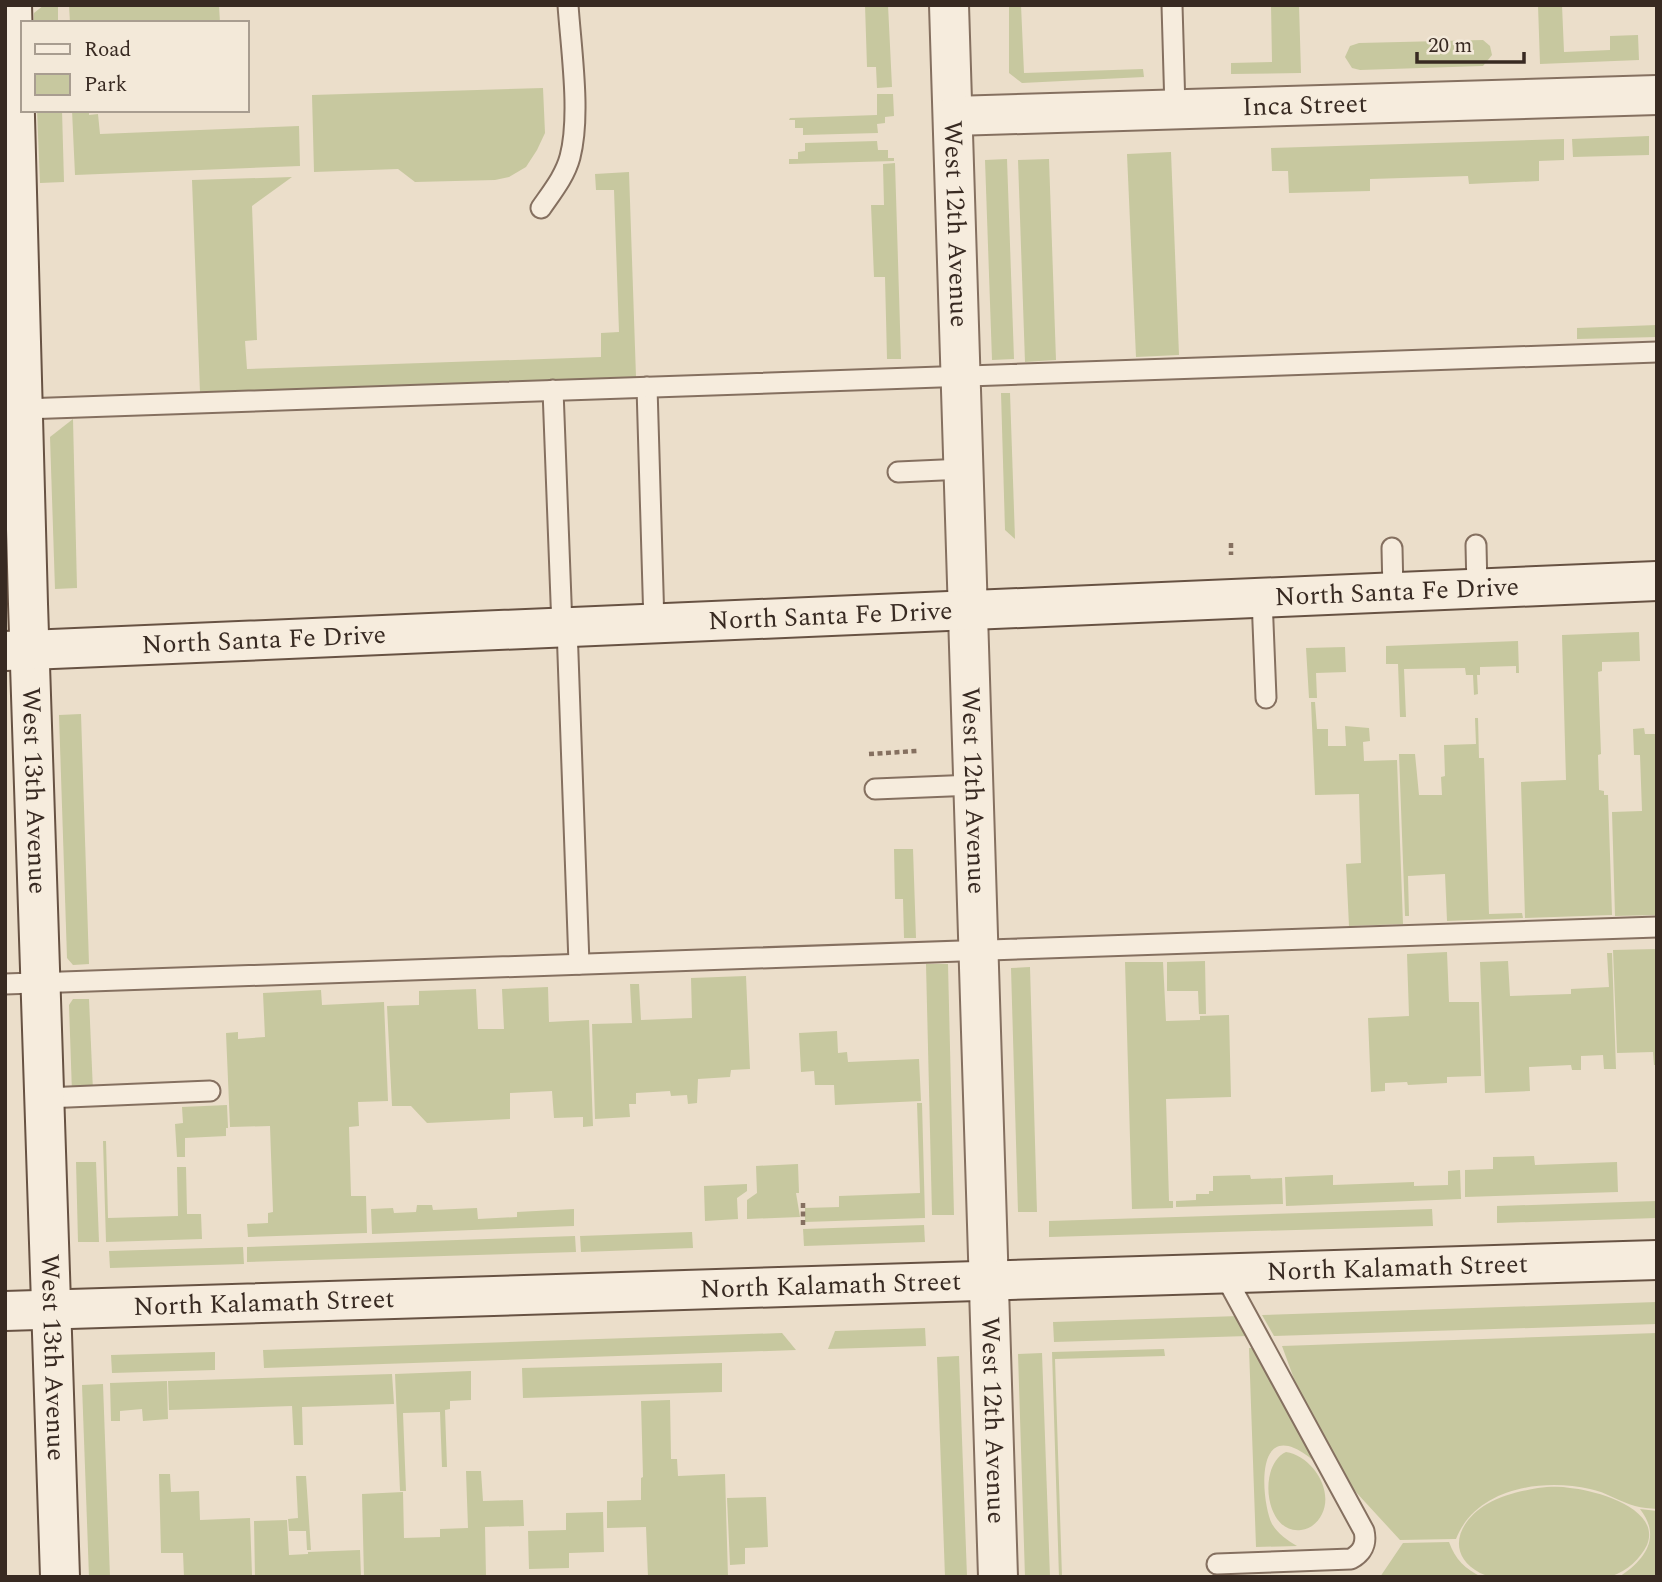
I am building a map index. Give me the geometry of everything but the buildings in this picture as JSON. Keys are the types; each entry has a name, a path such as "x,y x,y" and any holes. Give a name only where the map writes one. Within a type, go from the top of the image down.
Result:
{"main road":[{"name":"West 13th Avenue","path":"12,5 23,409 17,651 23,984 44,1098 60,1577"},
{"name":"West 12th Avenue","path":"949,5 998,1577"},
{"name":"Inca Street","path":"953,116 1657,95"},
{"name":"North Santa Fe Drive","path":"17,651 1657,581"},
{"name":"North Kalamath Street","path":"5,1311 1657,1260"}],"lane":[{"path":"541,208 563,175 573,142 574,107 568,5"},
{"path":"1172,5 1175,109"},
{"path":"23,409 1657,352"},
{"path":"647,387 654,624"},
{"path":"553,390 579,964"},
{"path":"898,472 964,469"},
{"path":"1476,544 1477,589"},
{"path":"1392,548 1393,592"},
{"path":"1262,598 1266,698"},
{"path":"875,789 974,785"},
{"path":"23,984 1657,927"},
{"path":"44,1098 210,1091"},
{"path":"1217,1564 1351,1559 1357,1556 1366,1540 1364,1531 1224,1273"}],"path":[{"path":"1231,544 1231,555"},
{"path":"869,754 917,751"},
{"path":"803,1203 803,1225"}],"green space":[{"path":"44,5 58,5 58,21 34,21 34,13"},
{"path":"69,5 219,5 220,21 70,21"},
{"path":"865,5 888,5 892,87 877,88 876,67 867,67"},
{"path":"1009,5 1021,5 1024,73 1143,69 1144,77 1022,83 1009,73"},
{"path":"1271,5 1299,5 1301,73 1231,74 1231,63 1272,62"},
{"path":"1538,5 1562,5 1564,52 1610,50 1610,36 1638,35 1639,60 1540,64"},
{"path":"1483,40 1490,46 1492,55 1483,66 1360,70 1352,68 1345,57 1350,46 1359,43"},
{"path":"543,88 545,133 526,167 509,177 495,180 415,182 398,169 314,172 312,95"},
{"path":"877,94 893,94 894,116 885,117 885,123 877,124 878,133 803,135 803,128 795,128 795,120 789,120 877,115"},
{"path":"37,112 62,112 64,182 40,183"},
{"path":"72,112 98,114 100,134 299,126 300,166 75,175"},
{"path":"1649,136 1649,155 1573,157 1572,139"},
{"path":"1564,139 1564,160 1539,161 1539,181 1469,184 1468,176 1370,179 1370,191 1289,193 1288,171 1272,171 1271,148"},
{"path":"877,141 878,150 888,150 888,158 894,158 894,161 789,164 789,159 798,159 798,152 805,151 805,143"},
{"path":"1171,152 1179,355 1136,357 1127,154"},
{"path":"1007,159 1014,359 992,360 985,160"},
{"path":"1049,159 1056,360 1025,362 1018,160"},
{"path":"895,163 901,359 887,359 885,277 874,277 871,205 884,205 883,164"},
{"path":"629,172 636,377 200,393 192,180 292,177 252,206 257,340 245,341 247,369 601,357 601,333 619,332 614,190 596,190 595,174"},
{"path":"1657,325 1657,337 1577,339 1577,328"},
{"path":"1001,393 1010,393 1015,539 1005,530"},
{"path":"73,419 77,588 55,589 50,437"},
{"path":"1639,632 1640,661 1602,662 1602,671 1598,672 1601,754 1598,755 1599,790 1608,795 1612,915 1525,918 1521,782 1566,780 1562,635"},
{"path":"1518,641 1519,673 1516,673 1516,666 1480,667 1480,675 1477,675 1478,694 1474,695 1473,675 1466,675 1465,668 1404,669 1406,717 1400,717 1398,664 1386,664 1386,646"},
{"path":"1345,647 1346,672 1316,673 1317,698 1309,698 1306,648"},
{"path":"1311,702 1315,702 1317,729 1328,729 1328,746 1346,746 1345,726 1369,728 1370,741 1363,742 1364,761 1397,760 1403,924 1349,926 1346,864 1361,863 1359,794 1315,795"},
{"path":"81,714 89,964 73,965 67,958 59,715"},
{"path":"1475,718 1478,718 1479,758 1484,758 1489,914 1522,913 1523,918 1447,921 1445,874 1408,876 1409,916 1405,916 1399,754 1415,754 1419,795 1442,795 1441,777 1445,776 1444,745 1476,744"},
{"path":"1644,728 1645,734 1657,734 1657,915 1615,916 1612,812 1642,811 1640,755 1634,755 1633,729"},
{"path":"894,849 913,849 916,938 904,938 903,899 895,899"},
{"path":"1657,949 1657,1065 1654,1065 1653,1052 1617,1053 1613,950"},
{"path":"1447,952 1449,1002 1479,1002 1481,1076 1447,1077 1447,1083 1385,1083 1385,1091 1371,1092 1368,1018 1409,1016 1407,954"},
{"path":"1607,953 1612,953 1616,1069 1604,1069 1603,1055 1581,1056 1581,1070 1572,1070 1571,1065 1529,1067 1530,1091 1485,1093 1480,962 1508,961 1510,996 1571,994 1571,989 1609,987"},
{"path":"1205,961 1206,1014 1199,1014 1198,991 1167,991 1167,962"},
{"path":"1125,962 1163,962 1166,1021 1200,1020 1200,1016 1229,1015 1231,1097 1166,1099 1169,1201 1173,1201 1173,1208 1132,1209"},
{"path":"926,964 948,964 954,1215 932,1215"},
{"path":"1030,967 1037,1212 1018,1212 1011,968"},
{"path":"746,976 750,1069 731,1070 730,1077 698,1079 697,1103 688,1104 687,1095 671,1096 670,1091 636,1093 636,1104 629,1104 630,1117 595,1119 592,1024 632,1023 630,984 639,984 641,1020 692,1018 691,978"},
{"path":"548,987 549,1022 589,1020 593,1126 583,1127 583,1117 554,1118 552,1091 510,1093 510,1119 427,1123 411,1106 392,1106 387,1006 419,1005 419,991 476,989 478,1029 504,1029 502,989"},
{"path":"321,990 322,1005 384,1002 388,1101 358,1102 359,1126 349,1127 351,1196 366,1196 367,1233 248,1237 247,1224 268,1223 268,1213 273,1212 270,1126 230,1127 226,1033 238,1032 238,1039 265,1037 263,993"},
{"path":"73,999 89,999 93,1091 72,1093 69,1005"},
{"path":"837,1031 838,1053 847,1052 848,1062 919,1059 921,1101 835,1105 834,1085 815,1085 814,1071 801,1072 799,1033"},
{"path":"917,1103 922,1103 925,1218 805,1222 805,1208 839,1207 839,1196 920,1193"},
{"path":"227,1105 226,1136 185,1138 185,1157 177,1157 175,1124 183,1123 182,1107"},
{"path":"103,1141 106,1141 108,1218 178,1216 177,1167 186,1167 187,1214 201,1214 202,1239 106,1242"},
{"path":"1534,1156 1535,1165 1617,1162 1618,1192 1465,1197 1465,1170 1493,1169 1493,1157"},
{"path":"76,1162 96,1162 99,1242 78,1242"},
{"path":"798,1164 799,1193 796,1193 800,1217 747,1219 747,1200 757,1193 756,1166"},
{"path":"1460,1170 1461,1199 1286,1206 1285,1177 1333,1175 1333,1185 1414,1182 1414,1186 1448,1185 1448,1171"},
{"path":"1250,1175 1251,1179 1282,1178 1283,1204 1176,1207 1176,1201 1196,1200 1196,1194 1209,1194 1209,1191 1213,1191 1213,1176"},
{"path":"747,1184 747,1191 737,1198 738,1219 705,1221 704,1186"},
{"path":"1657,1201 1657,1218 1497,1223 1497,1206"},
{"path":"417,1205 432,1205 433,1210 477,1208 478,1219 517,1217 517,1212 574,1209 574,1226 372,1234 371,1209 393,1208 394,1213 416,1212"},
{"path":"1432,1209 1433,1226 1049,1237 1049,1221"},
{"path":"924,1225 925,1242 804,1246 803,1229"},
{"path":"692,1232 693,1248 581,1252 580,1236"},
{"path":"575,1236 576,1252 247,1262 247,1247"},
{"path":"243,1247 244,1264 110,1268 109,1251"},
{"path":"1657,1302 1657,1324 1274,1336 1262,1315"},
{"path":"1239,1316 1248,1336 1054,1342 1053,1322"},
{"path":"925,1328 926,1346 828,1349 835,1331"},
{"path":"782,1333 796,1350 264,1368 263,1350"},
{"path":"1657,1333 1657,1509 1635,1506 1590,1489 1552,1485 1532,1487 1512,1491 1479,1508 1456,1539 1400,1540 1354,1490 1301,1398 1282,1346"},
{"path":"1249,1348 1254,1348 1317,1463 1297,1449 1281,1446 1272,1450 1267,1460 1264,1488 1272,1524 1297,1546 1256,1547"},
{"path":"1164,1349 1165,1356 1055,1359 1062,1577 1059,1577 1052,1352"},
{"path":"215,1352 215,1370 112,1373 111,1355"},
{"path":"1042,1353 1050,1577 1025,1577 1018,1354"},
{"path":"959,1356 967,1577 945,1577 937,1357"},
{"path":"722,1363 722,1392 523,1398 522,1368"},
{"path":"471,1371 471,1400 450,1401 450,1409 445,1410 447,1467 442,1467 440,1412 403,1413 406,1491 400,1491 395,1374"},
{"path":"392,1374 394,1404 302,1407 303,1445 294,1445 292,1406 169,1410 168,1381"},
{"path":"167,1381 168,1419 143,1421 142,1409 120,1411 120,1421 111,1421 110,1383"},
{"path":"103,1384 110,1577 89,1577 82,1385"},
{"path":"670,1400 671,1459 677,1459 678,1476 725,1474 728,1577 648,1577 646,1527 607,1528 607,1501 641,1500 641,1401"},
{"path":"1286,1452 1296,1455 1312,1467 1323,1485 1325,1495 1325,1505 1318,1520 1314,1525 1301,1530 1289,1529 1279,1522 1269,1498 1271,1470 1277,1459"},
{"path":"466,1471 481,1471 483,1501 523,1500 524,1526 485,1527 486,1577 364,1577 362,1494 403,1492 404,1538 440,1537 440,1529 468,1528"},
{"path":"159,1474 170,1474 171,1492 199,1491 200,1520 250,1518 252,1575 184,1577 183,1553 161,1553"},
{"path":"296,1476 306,1476 311,1550 307,1550 306,1531 289,1531 288,1519 298,1518"},
{"path":"1538,1488 1581,1490 1623,1503 1645,1521 1649,1532 1647,1545 1628,1568 1618,1574 1604,1577 1490,1577 1469,1565 1462,1557 1459,1538 1469,1519 1493,1501"},
{"path":"766,1497 768,1547 745,1548 745,1564 730,1565 727,1498"},
{"path":"1640,1509 1657,1511 1657,1577 1619,1577 1643,1555 1650,1538 1650,1529"},
{"path":"603,1512 604,1552 569,1553 569,1568 529,1569 528,1531 566,1530 566,1513"},
{"path":"287,1520 289,1555 360,1550 361,1577 255,1577 254,1521"},
{"path":"1449,1542 1461,1563 1482,1577 1380,1577 1403,1543"}]}
